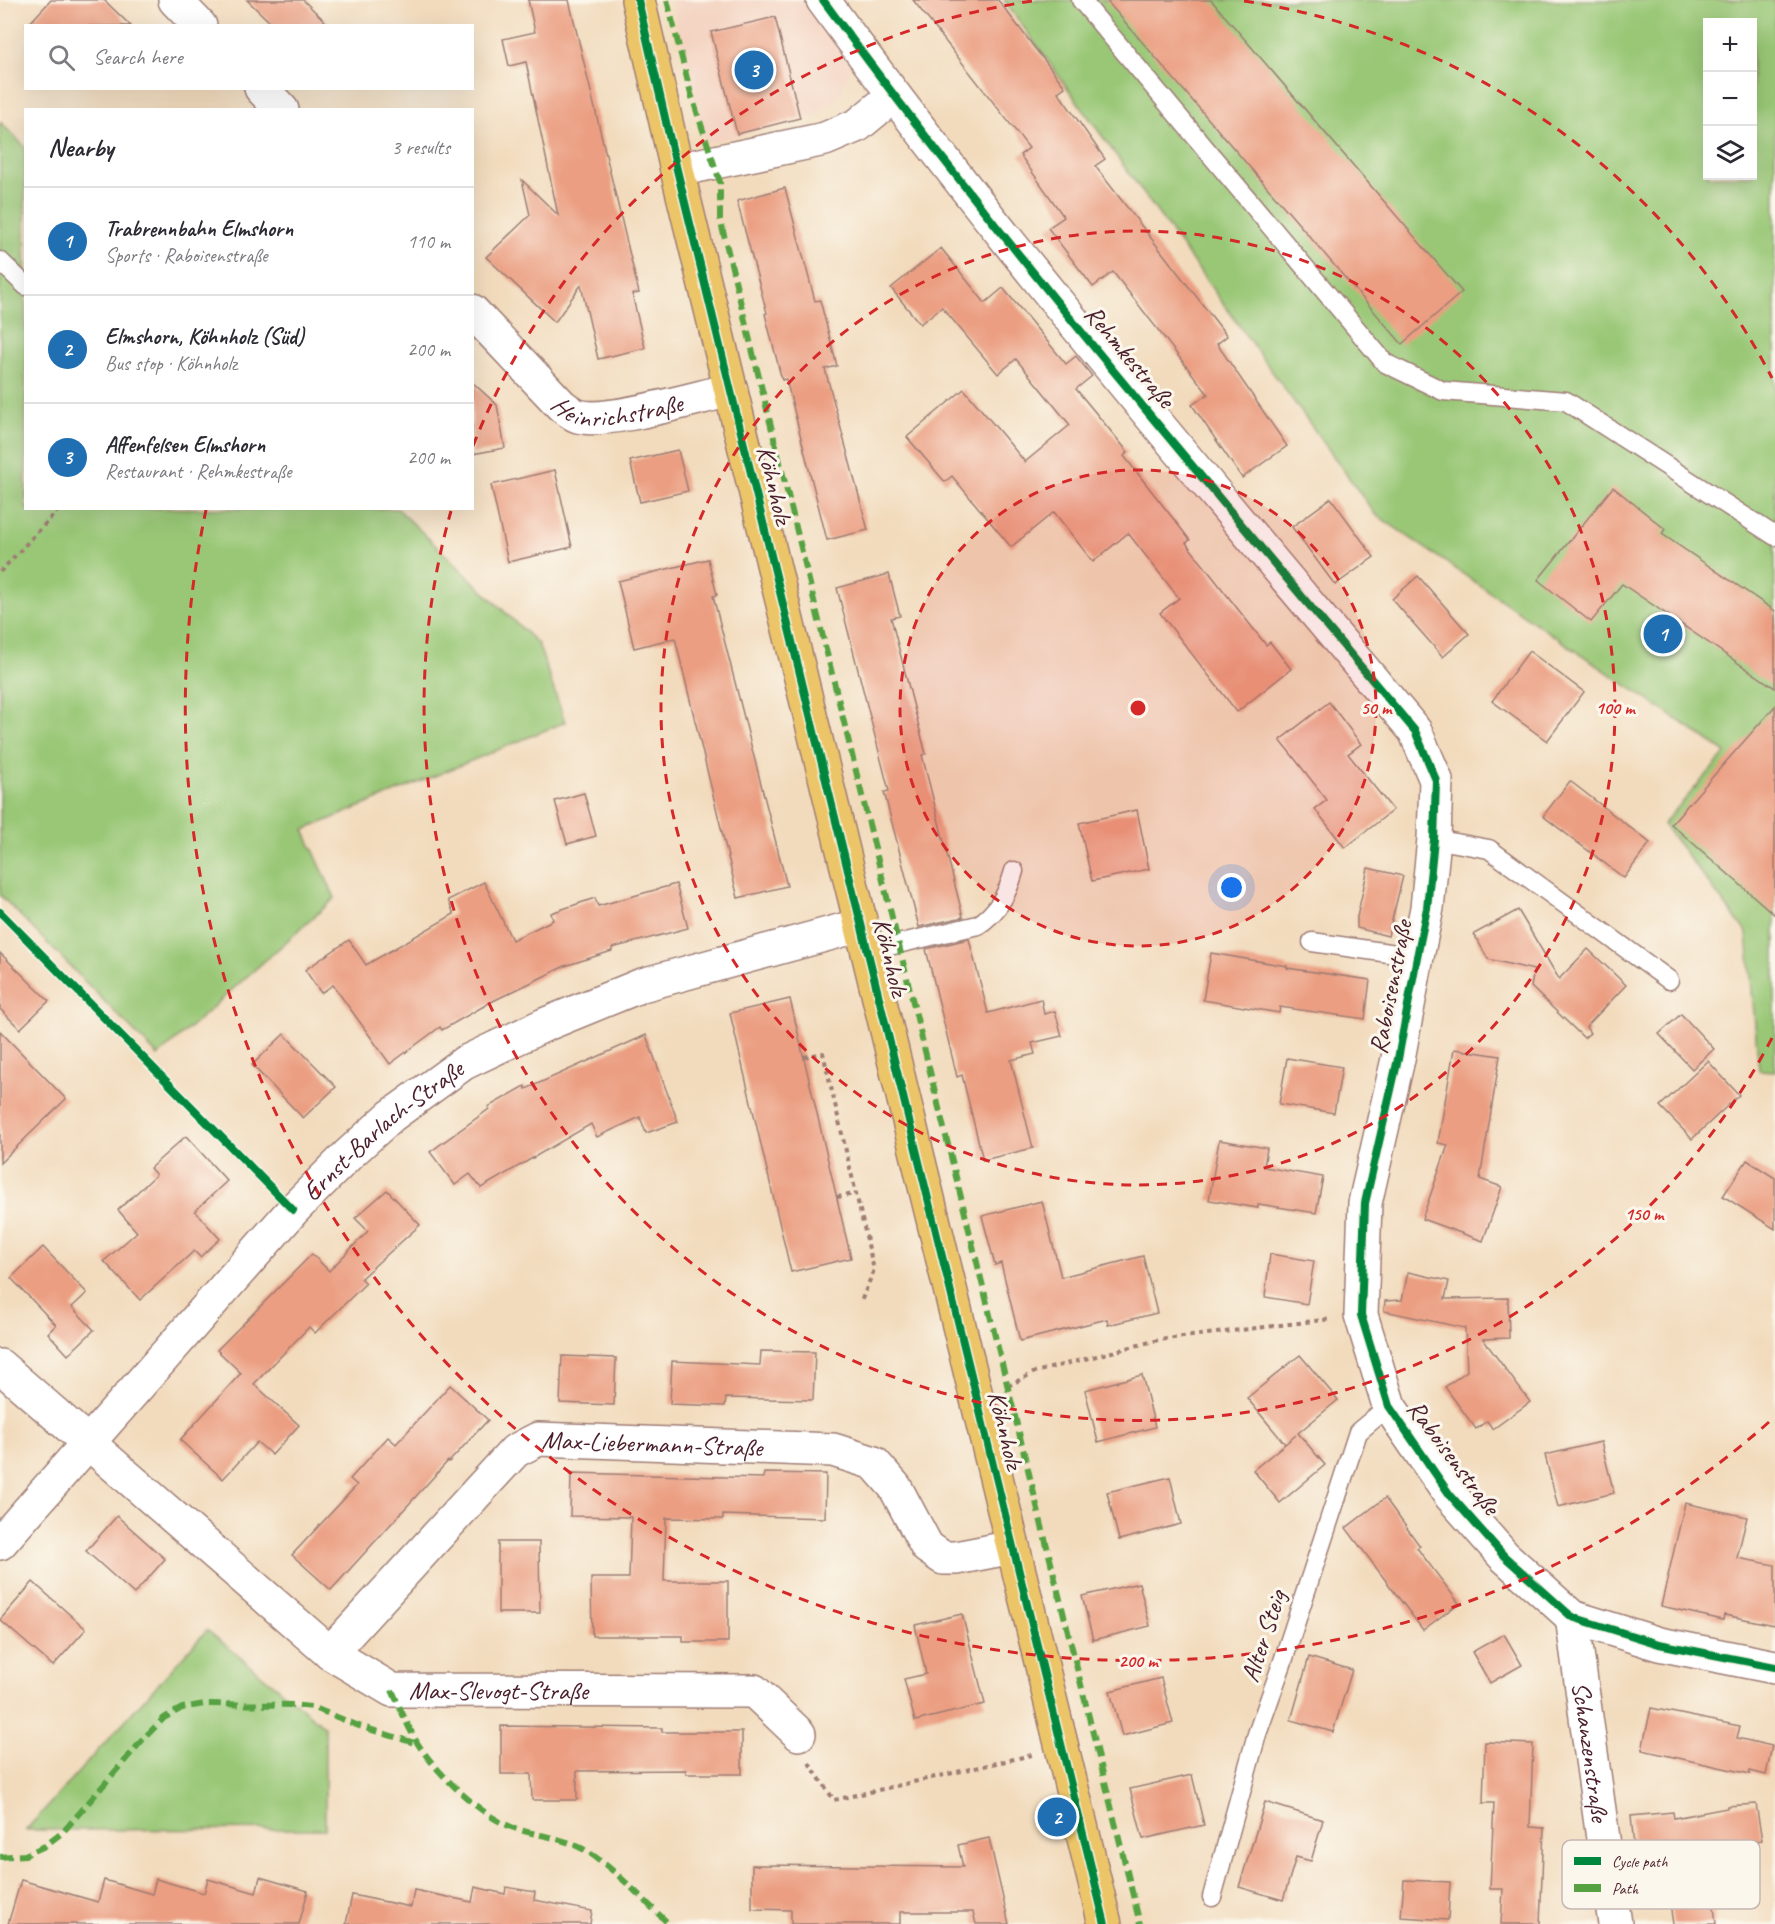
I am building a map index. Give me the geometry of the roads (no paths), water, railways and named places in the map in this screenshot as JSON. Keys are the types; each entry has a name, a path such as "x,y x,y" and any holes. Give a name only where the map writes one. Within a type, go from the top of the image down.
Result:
{"main road":[{"name":"Köhnholz","path":"638,0 730,390 1105,1924"}],"street":[{"path":"175,0 198,24"},
{"name":"Rehmkestraße","path":"823,0 893,96 1085,336 1415,731"},
{"path":"263,90 280,108"},
{"path":"677,170 825,139 858,124 893,96"},
{"name":"Heinrichstraße","path":"474,313 562,406 578,416 599,418 624,415 730,390"},
{"name":"Raboisenstraße","path":"1415,731 1436,780 1434,839 1427,908 1398,1059 1365,1203 1361,1315 1389,1406 1450,1495 1504,1556 1572,1617 1659,1644 1775,1667"},
{"name":"Ernst-Barlach-Straße","path":"0,1543 292,1210 391,1116 464,1063 544,1025 642,985 864,938"},
{"name":"Max-Slevogt-Straße","path":"0,1366 330,1653 392,1690 754,1691 799,1734"},
{"name":"Max-Liebermann-Straße","path":"330,1653 514,1451 538,1439 833,1450 874,1463 895,1487 927,1547 943,1558 956,1558 1013,1547"},
{"name":"Schanzenstraße","path":"1572,1617 1603,1840"},
{"name":"Schanzenstraße","path":"1613,1909 1615,1924"}],"lane":[{"path":"1082,0 1385,363 1443,391 1566,401 1775,536"},
{"path":"0,261 24,284"},
{"path":"1434,839 1489,849 1669,980"},
{"path":"864,938 978,925 988,919 1004,896 1010,887 1014,871"},
{"path":"1312,942 1417,957"},
{"name":"Alter Steig","path":"1212,1897 1257,1734 1358,1431 1389,1406"}],"place":[{"name":"Affenfelsen Elmshorn","path":"754,70"},
{"name":"Trabrennbahn Elmshorn","path":"1663,634"},
{"name":"Elmshorn, Köhnholz (Süd)","path":"1057,1817"}]}
